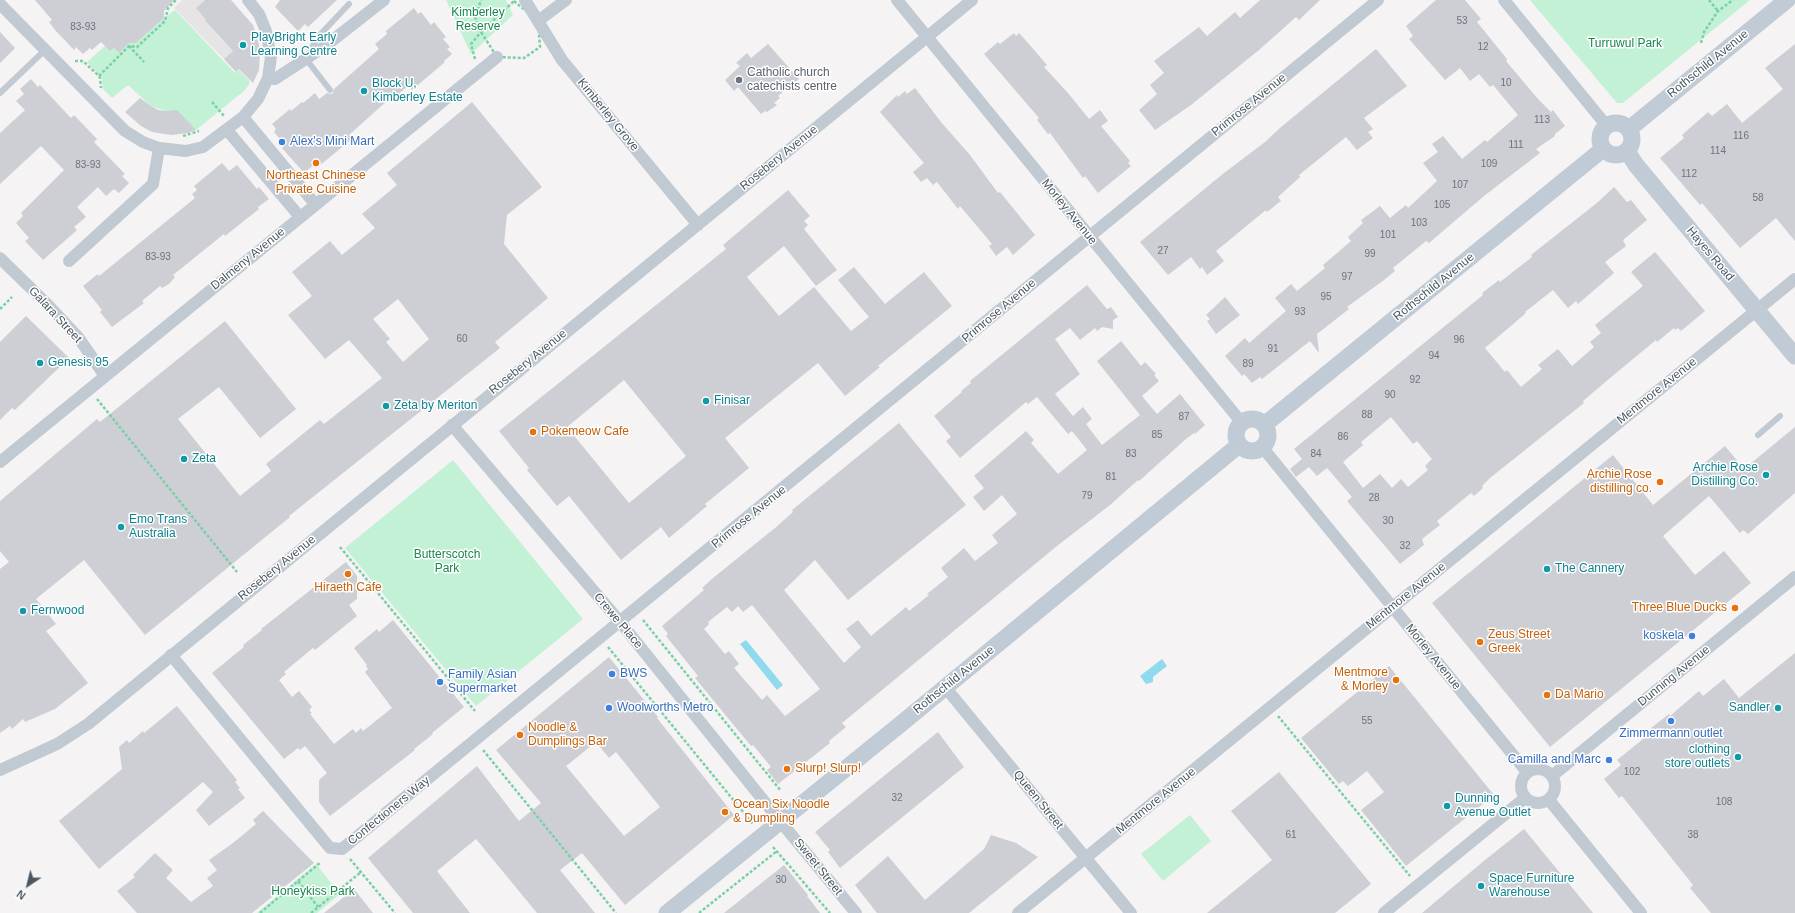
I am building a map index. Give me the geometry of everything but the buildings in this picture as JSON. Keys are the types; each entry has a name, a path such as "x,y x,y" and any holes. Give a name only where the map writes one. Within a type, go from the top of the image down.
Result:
{"street":[{"path":"0,4 125,131 143,142 159,148 186,151 203,147 223,126 242,117 258,99 268,78 270,57 266,31 259,14 248,0"},
{"path":"268,78 275,79 324,47 384,0"},
{"path":"538,21 566,0"},
{"name":"Morley Avenue","path":"897,0 1242,423"},
{"name":"Rosebery Avenue","path":"0,770 72,736 88,724 972,0"},
{"name":"Primrose Avenue","path":"621,622 1378,0"},
{"path":"1504,0 1606,125"},
{"name":"Rothschild Avenue","path":"1629,129 1787,0"},
{"name":"Kimberley Grove","path":"520,1 538,21 562,60 698,225"},
{"name":"Dalmeny Avenue","path":"0,462 497,57"},
{"path":"242,117 315,204"},
{"path":"1618,122 1624,124 1629,129 1633,140 1627,151 1617,155 1603,149 1600,139 1602,129 1606,125 1618,122"},
{"path":"223,126 300,217"},
{"path":"69,260 153,184 159,148"},
{"name":"Rothschild Avenue","path":"1264,425 1603,149"},
{"name":"Hayes Road","path":"1627,151 1636,165 1795,356"},
{"name":"Galara Street","path":"0,258 78,337 105,376"},
{"name":"Mentmore Avenue","path":"1018,913 1795,279"},
{"path":"1251,419 1261,422 1264,425 1268,430 1268,437 1263,448 1253,452 1248,451 1239,445 1236,433 1242,423 1251,419"},
{"name":"Crewe Place","path":"452,425 621,622 780,821"},
{"name":"Rothschild Avenue","path":"667,913 1239,445"},
{"name":"Morley Avenue","path":"1263,448 1527,772"},
{"name":"Dunning Avenue","path":"1552,776 1795,577"},
{"name":"Confectioners Way","path":"172,655 330,848 342,850 621,622"},
{"name":"Queen Street","path":"945,687 1131,913"},
{"path":"1533,769 1540,769 1547,771 1552,776 1556,789 1549,800 1536,804 1525,798 1522,793 1521,782 1527,772 1533,769"},
{"path":"1384,913 1525,798"},
{"path":"1549,800 1641,913"},
{"name":"Sweet Street","path":"780,821 856,913"}],"lane":[{"path":"330,90 306,59 317,38 349,4"},
{"path":"0,93 45,50"},
{"path":"1758,435 1780,416"}],"path":[{"path":"129,46 137,47 164,21 168,8 176,0"},
{"path":"481,0 475,20 481,32"},
{"path":"1708,0 1718,11"},
{"path":"1701,43 1704,32 1718,11 1732,0"},
{"path":"478,73 472,44 481,32 520,1"},
{"path":"129,46 144,62"},
{"path":"99,76 129,46"},
{"path":"524,58 540,47"},
{"path":"68,63 83,61 99,76 101,89 106,94"},
{"path":"212,102 224,116"},
{"path":"223,126 224,116 229,112"},
{"path":"178,137 202,130 204,133"},
{"path":"0,309 12,297"},
{"path":"89,389 237,572"},
{"path":"340,547 475,711"},
{"path":"643,620 781,790"},
{"path":"602,638 753,825"},
{"path":"1271,707 1418,886"},
{"path":"483,750 616,913"},
{"path":"769,843 830,913"},
{"path":"699,913 777,851"},
{"path":"350,859 395,913"},
{"path":"260,913 264,912 321,862"},
{"path":"311,913 361,872"},
{"path":"298,881 318,907"}],"shaded area":[{"path":"182,0 205,0 196,8 206,20 205,22 233,51 224,59 174,8"}],"green space":[{"name":"Kimberley Reserve","path":"446,0 506,0 513,15 471,54"},
{"name":"Turruwul Park","path":"1530,0 1750,0 1623,103 1617,103"},
{"path":"175,10 235,73 239,70 250,83 245,90 196,130 166,111 151,106 128,85 112,98 103,89 102,78 87,62 105,46 110,51 114,48 119,53 129,43 136,43"},
{"name":"Butterscotch Park","path":"453,460 583,619 476,706 345,548"},
{"path":"1190,815 1211,841 1163,881 1141,854"},
{"name":"Honeykiss Park","path":"316,864 340,894 317,913 257,913"}],"water":[{"path":"746,640 783,685 777,690 740,644"},
{"path":"1162,659 1167,666 1153,677 1153,682 1146,684 1140,676"}],"place":[{"name":"PlayBright Early Learning Centre","path":"243,45"},
{"name":"Catholic church catechists centre","path":"739,80"},
{"name":"Block U, Kimberley Estate","path":"364,91"},
{"name":"Alex's Mini Mart","path":"282,142"},
{"name":"Northeast Chinese Private Cuisine","path":"316,163"},
{"name":"Genesis 95","path":"40,363"},
{"name":"Finisar","path":"706,401"},
{"name":"Zeta by Meriton","path":"386,406"},
{"name":"Pokemeow Cafe","path":"533,432"},
{"name":"Zeta","path":"184,459"},
{"name":"Archie Rose Distilling Co.","path":"1766,475"},
{"name":"Archie Rose distilling co.","path":"1660,482"},
{"name":"Emo Trans Australia","path":"121,527"},
{"name":"The Cannery","path":"1547,569"},
{"name":"Hiraeth Cafe","path":"348,574"},
{"name":"Three Blue Ducks","path":"1735,608"},
{"name":"Fernwood","path":"23,611"},
{"name":"koskela","path":"1692,636"},
{"name":"Zeus Street Greek","path":"1480,642"},
{"name":"BWS","path":"612,674"},
{"name":"Mentmore & Morley","path":"1396,680"},
{"name":"Family Asian Supermarket","path":"440,682"},
{"name":"Da Mario","path":"1547,695"},
{"name":"Woolworths Metro","path":"609,708"},
{"name":"Sandler","path":"1778,708"},
{"name":"Zimmermann outlet","path":"1671,721"},
{"name":"Noodle & Dumplings Bar","path":"520,735"},
{"name":"clothing store outlets","path":"1738,757"},
{"name":"Camilla and Marc","path":"1609,760"},
{"name":"Slurp! Slurp!","path":"787,769"},
{"name":"Dunning Avenue Outlet","path":"1447,806"},
{"name":"Ocean Six Noodle & Dumpling","path":"725,812"},
{"name":"Space Furniture Warehouse","path":"1481,886"}]}
